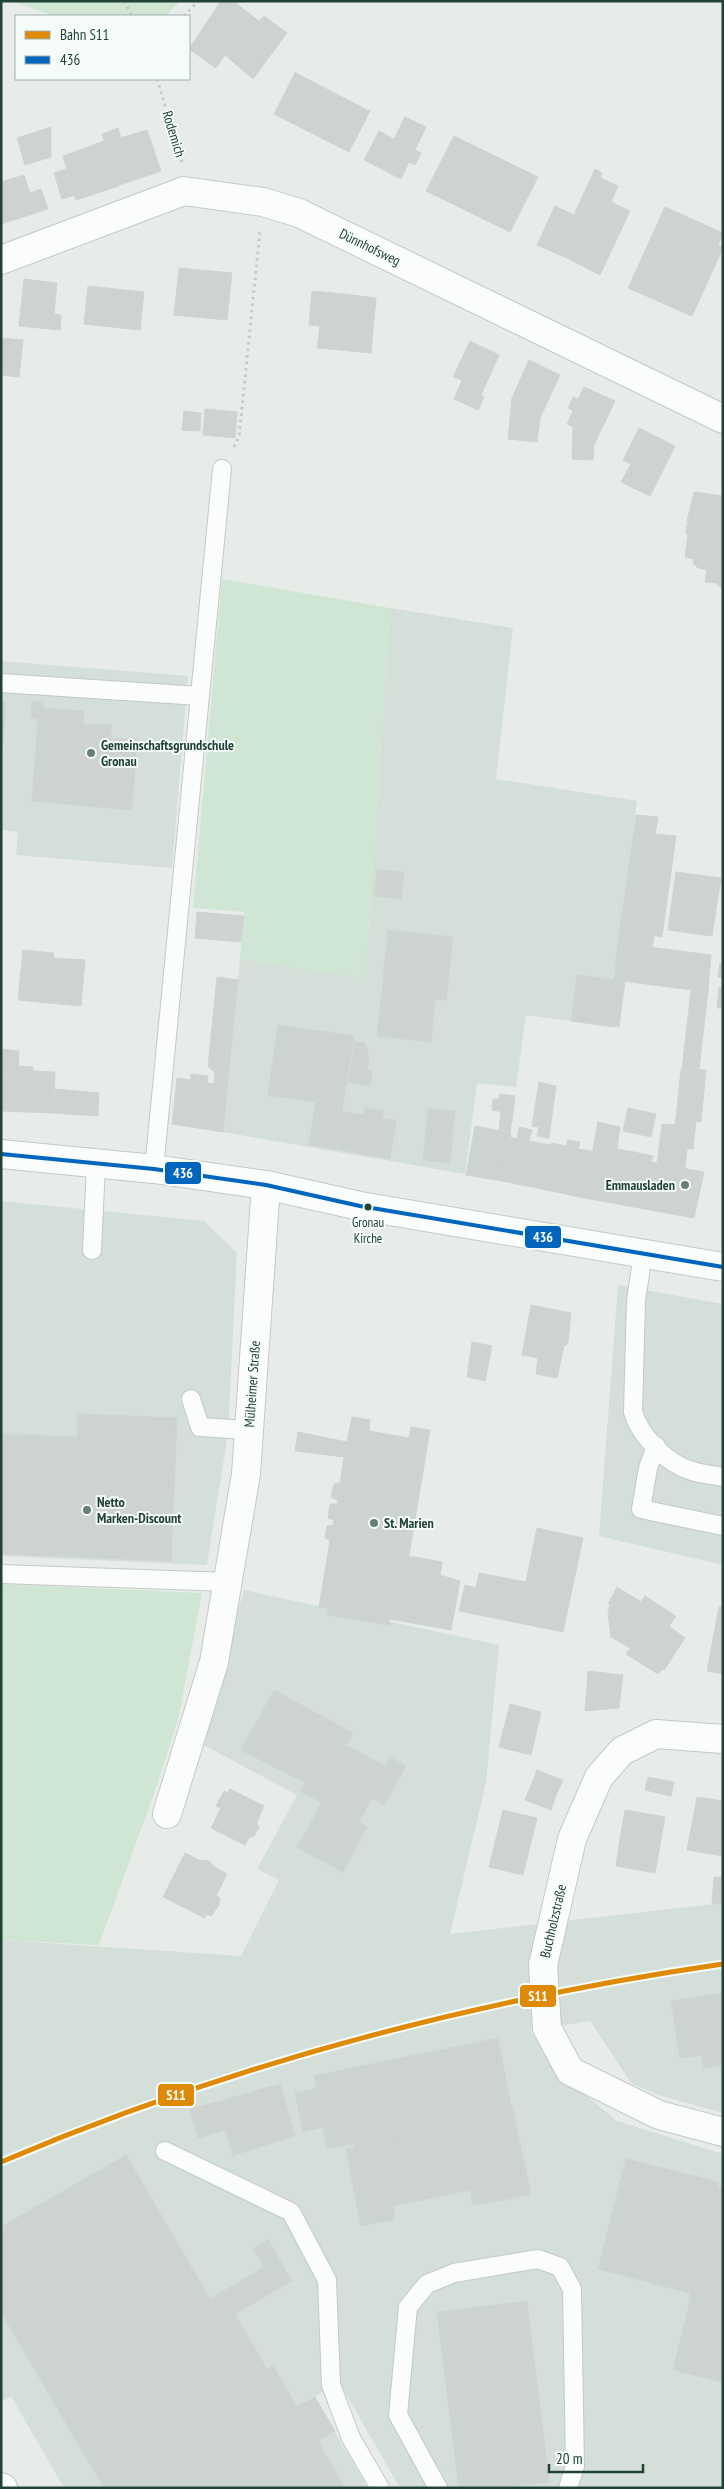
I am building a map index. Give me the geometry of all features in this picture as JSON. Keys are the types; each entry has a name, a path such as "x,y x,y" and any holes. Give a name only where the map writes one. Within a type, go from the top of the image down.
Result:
{"street":[{"name":"Dünnhofsweg","path":"1,260 184,191 263,202 299,213 723,419"},
{"path":"1,1154 154,1169 266,1185 360,1206 723,1267"},
{"name":"Mülheimer Straße","path":"167,1814 214,1662 246,1474 266,1185"},
{"name":"Buchholzstraße","path":"723,1739 656,1734 622,1751 599,1777 572,1838 543,1965 547,2028 570,2070 659,2115 723,2132"}],"lane":[{"path":"154,1169 222,470"},
{"path":"1,683 200,696"},
{"path":"92,1250 96,1164"},
{"path":"643,1253 636,1301 633,1412 636,1424 668,1459 690,1471 723,1477"},
{"path":"192,1399 200,1427 248,1430"},
{"path":"656,1446 648,1468 642,1509 723,1526"},
{"path":"1,1574 228,1582"},
{"path":"165,2151 291,2212 327,2280 331,2385 351,2438 380,2488"},
{"path":"438,2488 398,2415 408,2307 427,2284 454,2273 538,2259 560,2267 572,2289 575,2466 568,2488"}],"path":[{"path":"124,1 131,15"},
{"path":"185,15 198,1"},
{"name":"Rodemich","path":"157,80 183,164 184,191"},
{"path":"222,470 239,437 263,202"}],"shaded area":[{"path":"390,608 513,628 496,779 637,801 607,1026 526,1015 516,1087 477,1083 465,1174 223,1132 240,959 365,977"},
{"name":"Gemeinschaftsgrundschule Gronau","path":"1,661 188,676 172,868 16,855 18,832 1,830"},
{"path":"1,1201 204,1221 237,1253 228,1432 207,1565 1,1556"},
{"path":"618,1285 723,1304 723,1565 599,1536"},
{"path":"244,1590 499,1645 486,1783 450,1934 723,1903 723,2113 662,2096 632,2084 590,2021 530,2031 578,2089 617,2121 723,2154 723,2488 400,2488 339,2382 314,2397 368,2488 64,2488 11,2396 1,2402 1,1940 241,1956 279,1880 257,1869 297,1795 200,1743"}],"green space":[{"path":"13,1 180,1 167,15 51,15"},
{"path":"222,579 390,608 365,978 240,959 244,912 193,908"},
{"path":"1,1584 202,1593 178,1720 155,1791 99,1945 1,1940"}],"building":[{"path":"221,1 233,1 259,21 264,16 287,33 253,79 225,55 216,68 190,50"},
{"path":"296,71 296,73 369,111 371,109 349,152 274,114"},
{"path":"405,117 426,127 415,150 421,153 415,165 409,162 401,179 364,160 379,131 394,139"},
{"path":"51,127 51,157 25,165 17,138"},
{"path":"118,128 121,138 147,130 161,171 119,185 102,134"},
{"path":"454,136 538,177 510,232 426,191"},
{"path":"104,141 119,186 76,200 63,156"},
{"path":"66,169 75,195 62,199 54,173"},
{"path":"595,169 602,173 600,178 605,180 569,259 537,245 555,206 574,215"},
{"path":"24,175 30,193 41,189 48,209 1,224 1,182"},
{"path":"605,180 618,186 611,202 630,211 600,275 569,259"},
{"path":"665,207 723,233 718,245 723,248 692,316 628,288"},
{"path":"179,268 232,273 227,320 174,315"},
{"path":"24,279 57,283 54,314 61,315 60,330 19,326"},
{"path":"88,286 144,292 140,330 84,324"},
{"path":"312,291 344,294 339,350 317,348 320,326 309,325"},
{"path":"344,294 376,298 371,353 339,350"},
{"path":"1,338 23,340 19,377 1,375"},
{"path":"470,341 499,355 481,395 484,397 478,410 454,399 462,380 453,377"},
{"path":"529,360 560,375 540,418 537,442 508,439 512,398"},
{"path":"584,387 615,401 594,445 579,438 582,431 567,424 573,411 568,408 573,397 578,399"},
{"path":"205,409 237,412 235,438 203,435"},
{"path":"184,411 201,413 200,431 182,430"},
{"path":"573,427 582,431 579,438 594,445 593,460 572,459"},
{"path":"639,428 675,446 650,496 621,482 631,464 623,460"},
{"path":"694,492 723,496 723,591 717,583 705,582 707,570 698,568 693,563 694,559 685,557 688,534 686,534 687,524 689,525 687,521"},
{"path":"32,701 43,702 43,708 84,711 83,724 111,725 111,739 137,739 132,810 32,801 38,719 31,718"},
{"path":"1,702 6,703 1,763"},
{"path":"636,815 658,817 655,834 676,836 662,937 654,936 652,948 618,943"},
{"path":"377,870 404,872 401,899 374,896"},
{"path":"676,872 721,878 712,936 668,930"},
{"path":"197,912 244,916 241,942 195,938"},
{"path":"388,930 453,937 446,1000 382,993"},
{"path":"618,943 711,955 708,992 614,980"},
{"path":"23,950 54,953 49,1003 18,1000"},
{"path":"54,958 85,960 81,1006 49,1003"},
{"path":"720,963 723,964 723,978 718,977"},
{"path":"577,975 613,980 607,1026 571,1021"},
{"path":"222,976 223,978 238,980 233,1028 212,1026 217,977 222,978"},
{"path":"613,980 625,981 619,1027 607,1026"},
{"path":"719,987 723,988 723,1008 717,1008"},
{"path":"691,990 708,992 699,1069 682,1069"},
{"path":"382,993 435,999 431,1042 377,1036"},
{"path":"278,1025 354,1036 349,1067 322,1063 316,1102 268,1095"},
{"path":"212,1026 233,1028 223,1132 172,1124 177,1078 190,1080 191,1074 208,1076 207,1083 214,1084 215,1073 208,1066"},
{"path":"355,1042 365,1043 369,1057 367,1070 373,1071 370,1086 348,1082"},
{"path":"1,1049 19,1051 18,1074 1,1074"},
{"path":"322,1063 349,1067 336,1149 309,1145"},
{"path":"18,1066 33,1067 33,1071 55,1072 53,1113 1,1111 1,1074 18,1074"},
{"path":"681,1069 706,1070 701,1122 696,1121 693,1149 687,1149 685,1168 671,1166"},
{"path":"539,1082 556,1086 549,1138 537,1136 539,1127 532,1126"},
{"path":"55,1089 99,1093 98,1116 53,1113"},
{"path":"500,1094 515,1096 513,1114 492,1110 493,1099 499,1099"},
{"path":"365,1108 383,1111 382,1118 396,1121 390,1159 336,1149 343,1112 364,1115"},
{"path":"628,1108 656,1114 651,1137 623,1131"},
{"path":"428,1109 455,1111 450,1163 423,1160"},
{"path":"501,1112 513,1114 510,1132 499,1130"},
{"path":"598,1122 620,1127 617,1149 634,1152 623,1205 584,1198"},
{"path":"662,1124 676,1125 671,1166 657,1164"},
{"path":"475,1126 511,1133 502,1181 466,1175"},
{"path":"519,1127 532,1130 529,1141 550,1145 542,1189 502,1181 510,1137 517,1139"},
{"path":"568,1140 580,1142 578,1149 592,1151 584,1198 542,1189 550,1145 552,1143 566,1146"},
{"path":"634,1152 653,1156 651,1162 671,1166 661,1212 623,1205"},
{"path":"671,1166 704,1172 694,1218 661,1212"},
{"path":"531,1305 571,1313 568,1343 564,1346 557,1378 536,1374 538,1358 522,1355"},
{"path":"472,1342 492,1346 485,1381 467,1377"},
{"name":"Netto Marken-Discount","path":"78,1414 177,1418 171,1561 1,1554 1,1434 77,1437"},
{"name":"St. Marien","path":"352,1417 370,1420 369,1431 409,1438 411,1427 430,1430 409,1556 442,1562 440,1575 460,1581 451,1630 390,1619 389,1625 327,1615 328,1609 319,1607 330,1541 325,1538 327,1526 333,1525 334,1520 328,1518 330,1504 337,1504 338,1500 331,1497 334,1484 340,1483 344,1457 295,1451 298,1432 347,1442"},
{"path":"537,1528 583,1538 563,1632 459,1611 465,1585 476,1588 479,1573 526,1582"},
{"path":"617,1587 641,1602 645,1596 676,1616 669,1626 685,1638 664,1670 662,1669 658,1674 626,1654 630,1648 611,1637 608,1614 610,1604 608,1604"},
{"path":"719,1607 723,1607 723,1674 707,1671"},
{"path":"588,1671 623,1675 619,1708 585,1711"},
{"path":"274,1690 353,1733 346,1745 385,1766 390,1757 406,1766 384,1805 372,1798 359,1822 367,1827 343,1872 297,1847 322,1803 300,1791 305,1783 241,1750"},
{"path":"510,1704 541,1712 531,1755 499,1747"},
{"path":"537,1770 563,1780 557,1793 532,1783"},
{"path":"648,1777 674,1782 671,1796 645,1790"},
{"path":"532,1783 557,1793 551,1810 525,1800"},
{"path":"230,1789 264,1806 257,1822 259,1828 245,1845 211,1828 221,1808 216,1806 224,1791 228,1793"},
{"path":"697,1797 723,1801 723,1856 687,1850"},
{"path":"503,1810 537,1818 523,1875 489,1867"},
{"path":"625,1810 665,1817 660,1845 620,1838"},
{"path":"620,1838 660,1845 655,1873 616,1866"},
{"path":"185,1853 199,1860 209,1861 216,1868 227,1874 216,1896 220,1898 219,1905 211,1916 207,1914 205,1918 163,1897"},
{"path":"714,1877 723,1877 723,1903 712,1904"},
{"path":"723,1993 723,2065 704,2068 701,2055 680,2058 671,2001"},
{"path":"498,2038 512,2111 327,2149 323,2127 303,2132 295,2093 317,2088 314,2076"},
{"path":"280,2084 295,2136 234,2155 234,2158 217,2102"},
{"path":"217,2102 225,2130 198,2138 190,2109"},
{"path":"513,2110 531,2195 473,2205 470,2190 393,2206 395,2219 361,2226 346,2149 355,2148 355,2143"},
{"path":"126,2155 210,2299 264,2267 253,2249 268,2240 292,2281 235,2314 267,2369 273,2366 297,2407 315,2397 335,2431 238,2488 104,2488 1,2312 1,2227"},
{"path":"626,2159 719,2182 717,2187 723,2188 723,2382 673,2370 691,2297 689,2297 690,2293 598,2269"},
{"path":"527,2301 549,2482 498,2488 459,2488 437,2312"},
{"path":"318,2441 345,2488 238,2488"}],"rail line":[{"name":"S11","path":"1,2162 88,2127 176,2095 356,2040 538,1996 723,1964"}],"transit line":[{"name":"436","path":"1,1154 154,1169 266,1185 360,1206 723,1267"}],"place":[{"name":"Gemeinschaftsgrundschule Gronau","path":"91,753"},
{"name":"Emmausladen","path":"685,1185"},
{"name":"Gronau Kirche","path":"368,1207"},
{"name":"Netto Marken-Discount","path":"87,1510"},
{"name":"St. Marien","path":"374,1523"}]}
